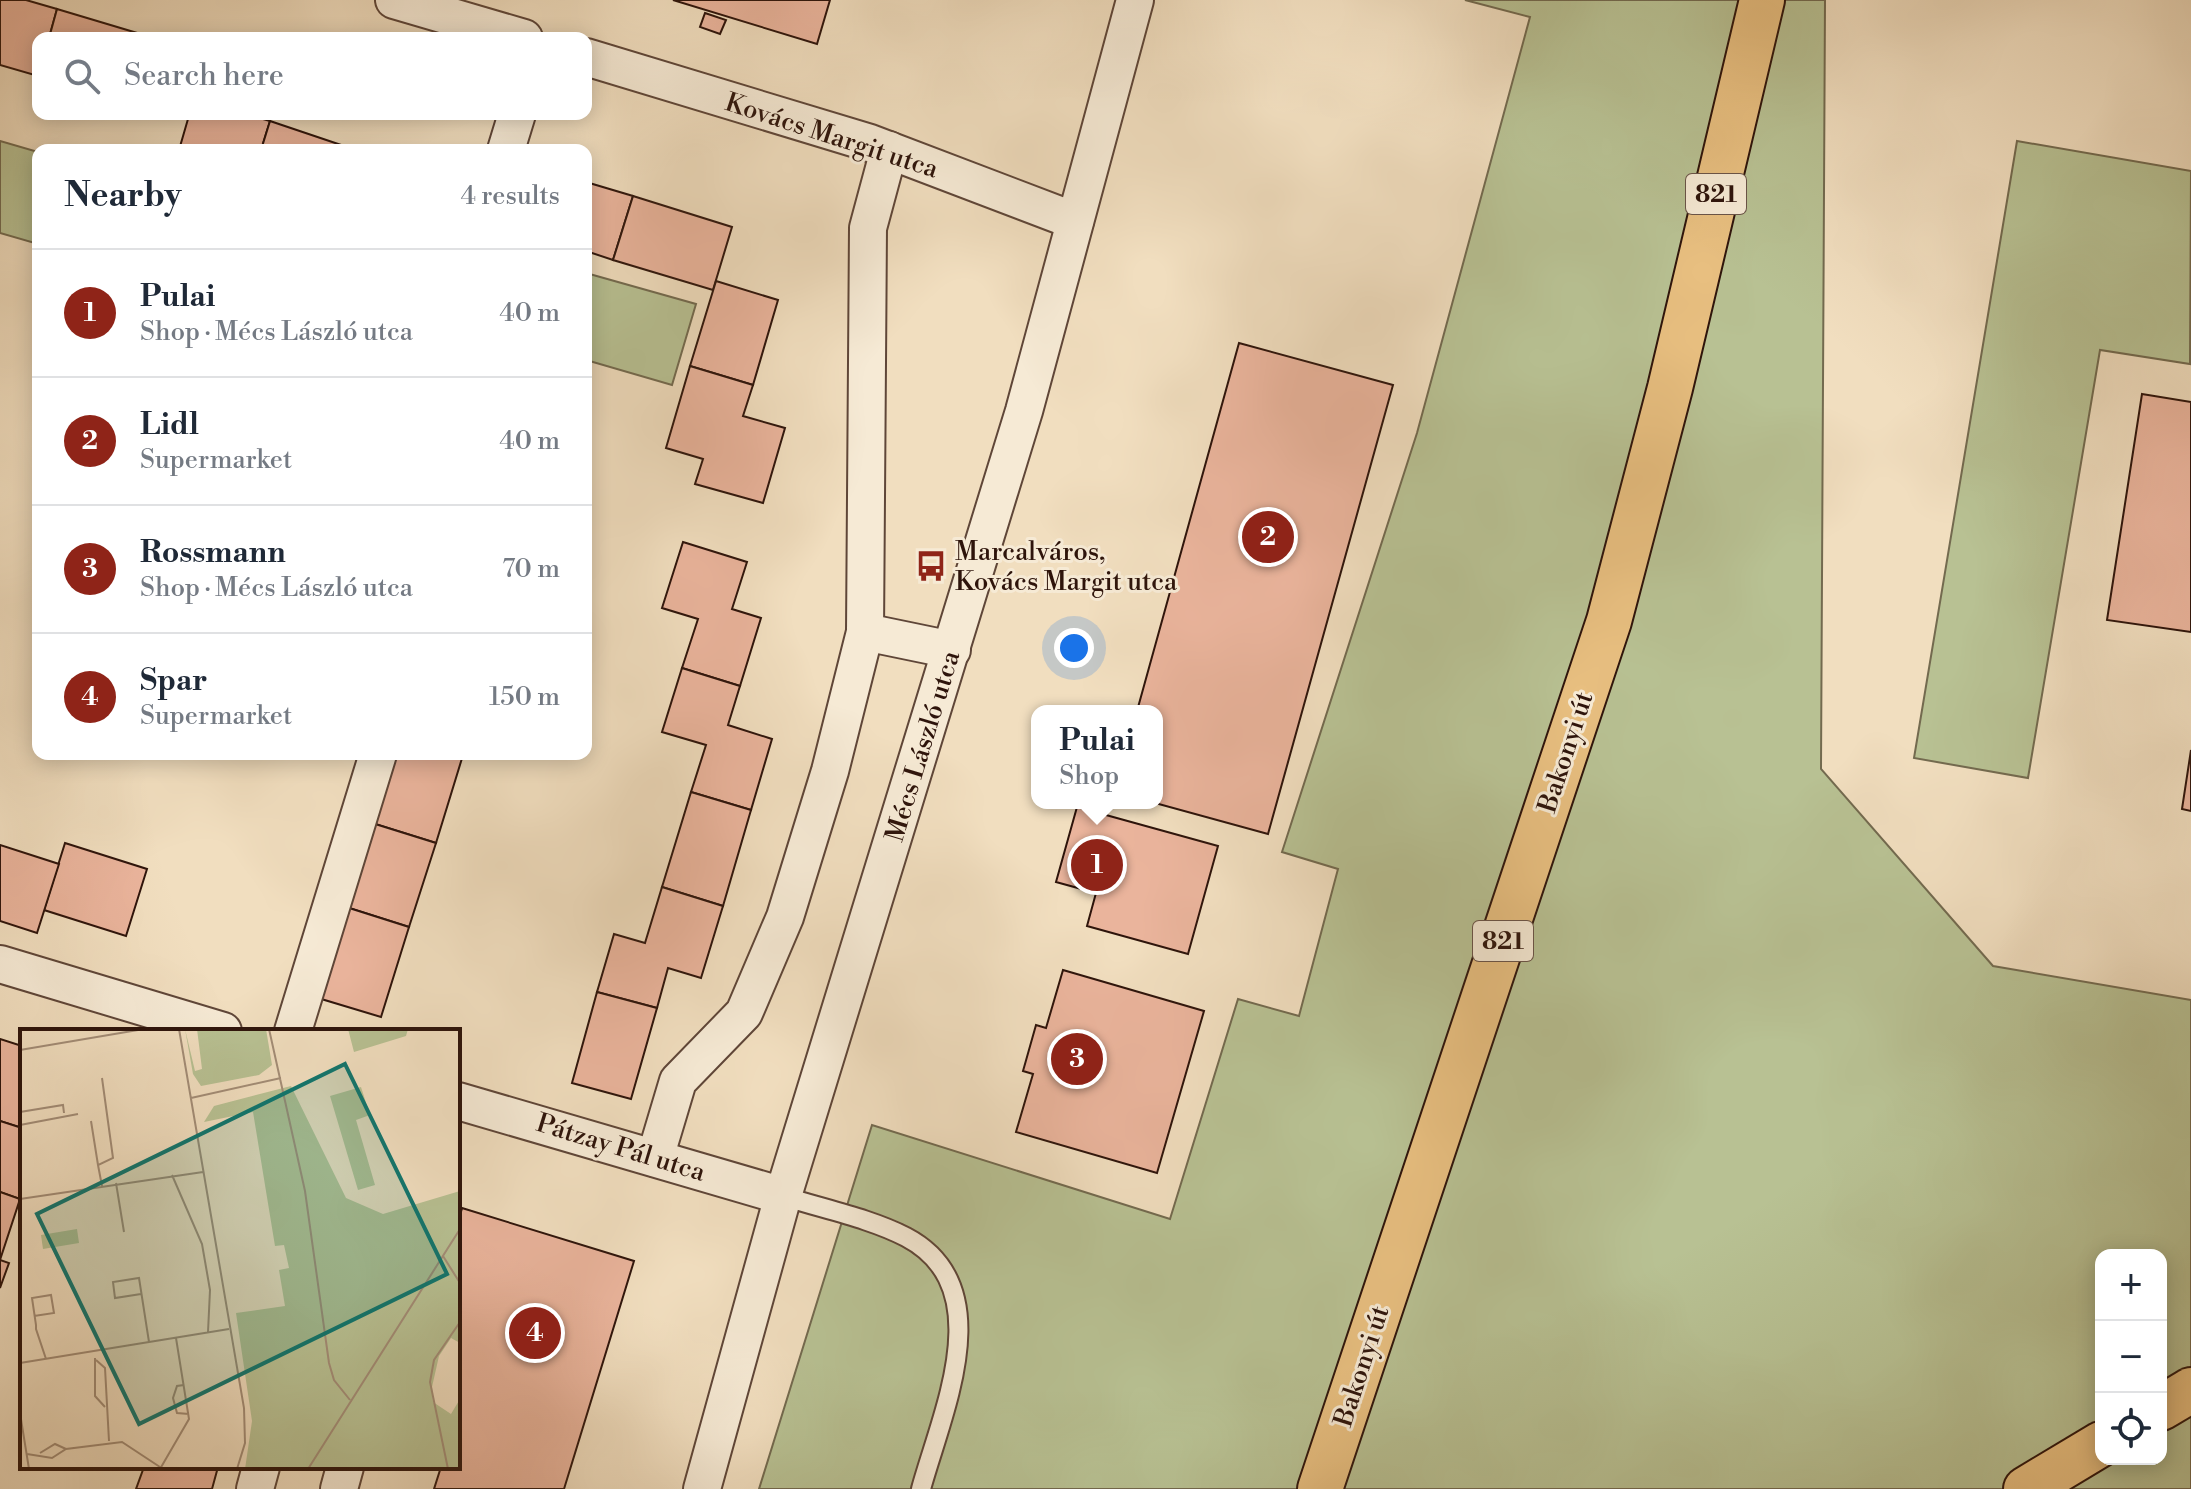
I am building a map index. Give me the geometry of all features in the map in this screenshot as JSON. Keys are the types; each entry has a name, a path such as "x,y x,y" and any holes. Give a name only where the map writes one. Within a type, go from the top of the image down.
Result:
{"main road":[{"name":"Bakonyi út","path":"1320,1489 1609,621 1670,388 1762,0"},
{"path":"2167,1404 2191,1390"},
{"path":"2026,1489 2095,1448"}],"street":[{"path":"394,0 457,9 510,32"},
{"name":"Mécs László utca","path":"702,1489 783,1196 1024,411 1135,0"},
{"name":"Kovács Margit utca","path":"592,59 889,150 1075,221"},
{"path":"508,144 515,120"},
{"path":"655,1158 678,1081 744,1013 785,917 830,771 865,632 868,228 889,150"},
{"path":"865,632 952,650"},
{"path":"294,1029 376,760"},
{"path":"0,964 216,1029"},
{"name":"Pátzay Pál utca","path":"460,1102 783,1196"},
{"path":"255,1489 260,1469"},
{"path":"339,1489 344,1469"}],"lane":[{"path":"783,1196 905,1236 925,1250 951,1282 961,1321 958,1354 921,1489"}],"green space":[{"path":"1465,0 1825,0 1821,769 1993,966 2191,1000 2191,1489 759,1489 872,1125 1170,1219 1238,999 1299,1016 1338,869 1282,852 1417,433 1530,17"},
{"path":"0,141 32,150 32,242 0,233"},
{"path":"2017,141 2191,171 2190,364 2100,350 2028,778 1914,758"},
{"path":"592,275 696,304 672,385 592,362"}],"building":[{"path":"0,0 26,0 57,9 51,32 32,32 32,74 0,65"},
{"path":"673,0 830,0 817,44"},
{"path":"57,9 134,32 51,32"},
{"path":"705,13 726,20 720,34 700,27"},
{"path":"188,120 270,121 263,144 181,144"},
{"path":"270,121 338,144 263,144"},
{"path":"592,184 633,196 613,260 592,253"},
{"path":"633,196 732,227 713,290 613,260"},
{"path":"716,281 778,300 753,385 690,366"},
{"path":"1239,343 1393,385 1268,834 1163,805 1163,705 1139,705"},
{"path":"690,366 753,385 743,416 785,428 763,503 695,484 703,459 666,448"},
{"path":"2142,394 2191,402 2191,632 2107,620"},
{"path":"683,542 747,562 732,609 761,618 740,686 682,668 698,619 662,608"},
{"path":"682,668 740,686 728,725 772,739 751,810 691,792 706,745 662,732"},
{"path":"2191,750 2191,811 2182,809"},
{"path":"392,760 461,760 436,843 372,823"},
{"path":"691,792 751,810 723,906 662,887"},
{"path":"1076,809 1218,846 1188,954 1087,926 1096,893 1056,882"},
{"path":"372,823 436,843 409,927 346,907"},
{"path":"65,843 147,869 126,936 44,910"},
{"path":"0,845 59,864 37,933 0,921"},
{"path":"662,887 723,906 701,978 668,968 657,1008 597,992 614,934 645,943"},
{"path":"346,907 409,927 381,1017 318,998"},
{"path":"1063,970 1204,1011 1157,1173 1016,1132 1033,1074 1023,1071 1036,1025 1046,1028"},
{"path":"597,992 657,1008 631,1099 572,1083"},
{"path":"0,1039 20,1045 20,1127 0,1121"},
{"path":"0,1121 20,1127 20,1199 0,1192"},
{"path":"0,1192 20,1199 0,1260"},
{"path":"462,1208 634,1261 564,1489 434,1489 440,1469 460,1469"},
{"path":"0,1260 9,1263 0,1288"},
{"path":"143,1469 217,1469 212,1489 136,1489"}],"place":[{"name":"Lidl","path":"1268,537"},
{"name":"Marcalváros, Kovács Margit utca","path":"931,566"},
{"name":"Pulai","path":"1097,865"},
{"name":"Rossmann","path":"1077,1059"},
{"name":"Spar","path":"535,1333"}]}
